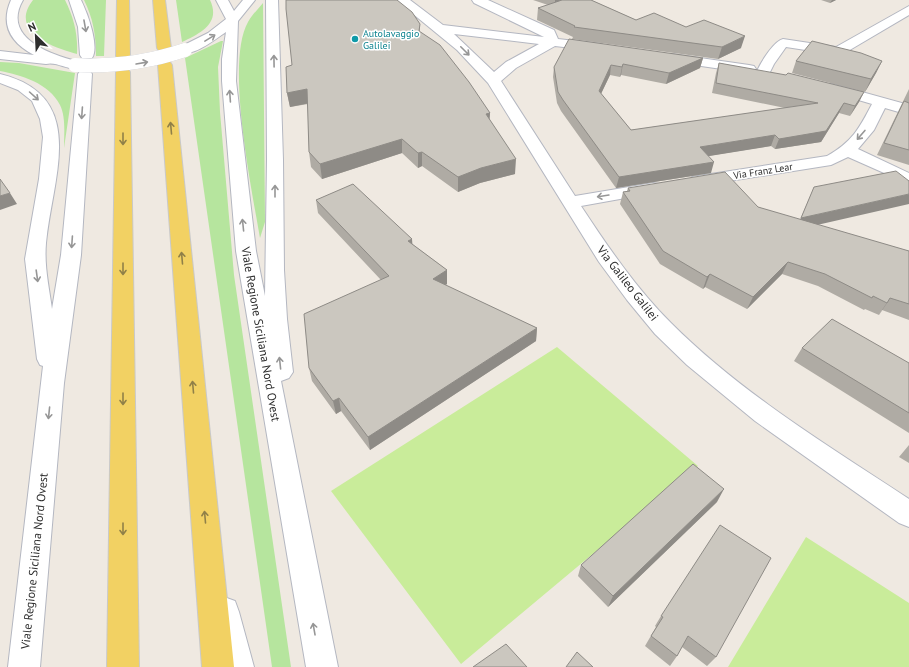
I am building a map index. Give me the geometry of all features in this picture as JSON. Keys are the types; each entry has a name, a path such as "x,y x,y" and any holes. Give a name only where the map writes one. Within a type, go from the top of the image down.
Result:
{"main road":[{"path":"123,0 123,667"},
{"path":"159,0 218,667"}],"street":[{"path":"0,10 16,0"},
{"path":"16,0 10,15 11,23 25,43 40,53 79,65"},
{"name":"Viale Regione Siciliana Nord Ovest","path":"24,667 52,383 71,255 79,65 87,40 84,20 75,0"},
{"name":"Viale Regione Siciliana Nord Ovest","path":"222,0 229,11 232,21 229,59 229,88 246,251 322,667"},
{"path":"0,55 22,56 79,65 104,67 134,64 162,58 185,50 217,34 232,21 250,0"},
{"path":"272,0 276,320 301,555"},
{"name":"Via Galileo Galilei","path":"402,0 442,29 493,80 596,242 634,295 663,328 707,370 761,412 909,514"},
{"path":"488,2 549,33 554,42"},
{"path":"764,72 767,64 783,43 838,51 909,10"},
{"path":"442,29 607,49"},
{"path":"493,80 511,65 554,42"},
{"path":"662,56 779,75"},
{"path":"0,78 19,85 36,96 46,110 51,130 49,167 35,259 52,383"},
{"path":"820,85 909,110"},
{"name":"Via Franz Lear","path":"570,202 831,160 848,150 866,130 881,102"},
{"path":"848,150 909,179"},
{"path":"207,540 238,667"}],"green space":[{"path":"33,0 65,0 75,26 77,54 46,43 30,30 26,21 27,11"},
{"path":"84,0 106,0 104,56 96,56 90,13"},
{"path":"176,0 210,0 213,8 211,21 207,26 196,35 182,42"},
{"path":"263,3 265,222 260,238 242,127 239,66 242,41 248,22"},
{"path":"223,41 218,67 220,112 234,275 291,667 272,667 185,58"},
{"path":"0,62 19,63 75,73 64,148 63,115 60,105 55,97 34,81 0,71"},
{"path":"557,347 698,466 461,664 331,491"},
{"path":"806,537 909,603 909,667 728,667"}],"building":[{"path":"286,0 397,0 412,12 420,24 419,31 440,45 469,82 490,113 486,114 516,159 481,168 458,177 422,152 418,153 402,139 320,164 309,152 307,89 287,93 286,67 292,65"},
{"path":"562,0 591,0 636,20 654,13 686,27 704,20 745,36 722,47 574,27 575,26 538,8"},
{"path":"569,39 703,58 669,73 623,64 622,67 611,65 599,91 631,130 818,103 716,83 719,63 786,75 788,73 864,92 855,106 844,103 826,131 779,139 775,135 700,147 714,162 619,177 558,92 554,67"},
{"path":"812,41 861,53 882,61 871,79 796,61"},
{"path":"904,101 909,103 909,150 884,143"},
{"path":"896,171 909,181 909,194 801,218 814,187"},
{"path":"725,172 758,207 909,251 909,304 890,298 887,303 873,296 872,298 825,274 788,262 753,297 710,274 707,277 663,251 623,192 630,191 628,188"},
{"path":"0,179 10,193 0,196"},
{"path":"353,184 412,239 408,241 447,270 433,279 537,328 368,437 339,398 333,401 309,368 304,314 389,276 316,200"},
{"path":"832,319 909,363 909,413 802,348"},
{"path":"693,464 724,489 613,596 581,565"},
{"path":"720,525 771,558 716,657 688,636 677,656 651,636 663,617 661,616"},
{"path":"506,644 527,667 473,667"},
{"path":"577,652 593,667 566,667"}],"place":[{"name":"Autolavaggio Galilei","path":"355,39"}]}
